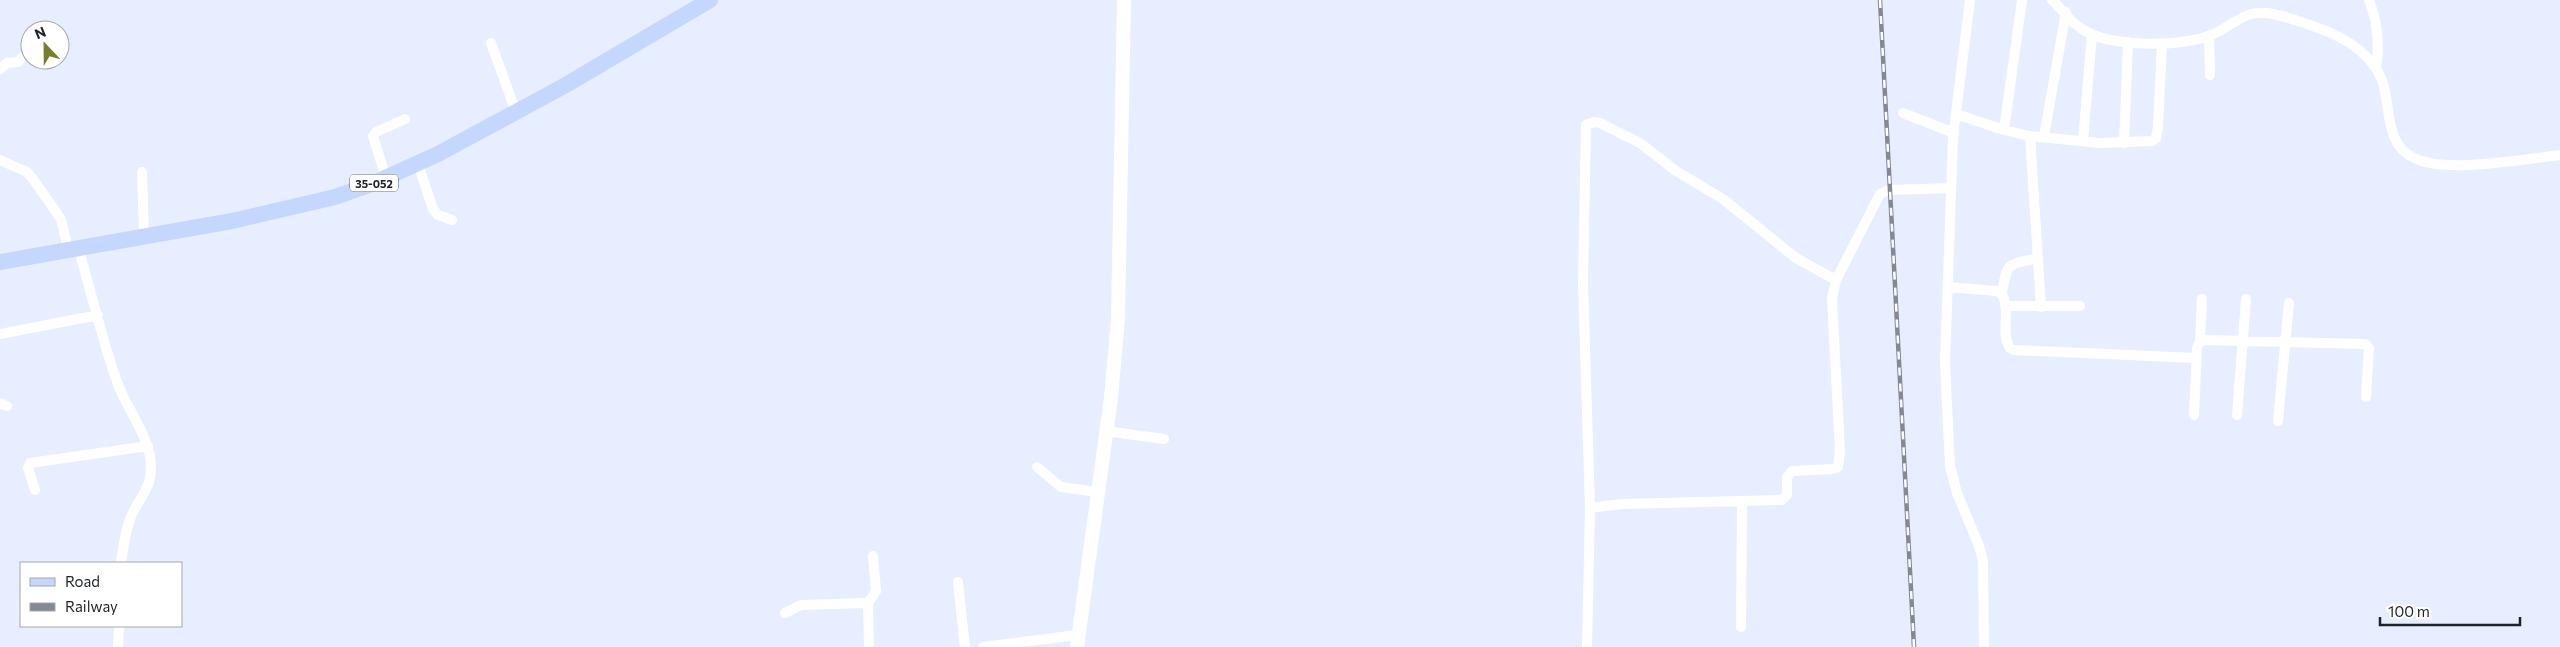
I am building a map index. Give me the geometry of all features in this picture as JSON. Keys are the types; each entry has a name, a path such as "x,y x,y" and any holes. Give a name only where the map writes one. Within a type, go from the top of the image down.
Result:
{"main road":[{"name":"35-052","path":"0,262 275,212 335,197 418,164 516,112 710,0"}],"street":[{"path":"983,647 1077,641 1106,431 1118,318 1124,0"},
{"path":"1970,0 1954,133 1945,363 1950,466 1957,493 1979,546 1983,561 1984,647"},
{"path":"2004,130 2022,0"},
{"path":"2052,0 2066,12 2075,25 2092,35 2128,42 2162,44 2209,36 2251,14 2267,14 2293,20 2346,40 2376,68 2383,83 2396,140 2414,158 2434,163 2470,165 2560,155"},
{"path":"2369,0 2375,19 2378,46 2376,68"},
{"path":"2044,136 2066,12"},
{"path":"2083,140 2092,35"},
{"path":"2209,36 2210,75"},
{"path":"2124,143 2128,42"},
{"path":"491,43 516,112"},
{"path":"1956,114 2004,130 2030,136 2124,143 2149,142 2156,138 2162,44"},
{"path":"0,56 21,58 18,62 7,63 0,69"},
{"path":"1903,112 1954,133"},
{"path":"386,178 373,136 376,132 405,119"},
{"path":"1587,647 1590,508 1583,283 1586,125 1594,122 1600,123 1640,143 1676,171 1723,198 1796,258 1836,280"},
{"path":"2030,136 2041,307"},
{"path":"0,160 27,172 61,219 98,315 122,396 148,446 151,473 148,485 130,517 121,562"},
{"path":"418,164 433,210 438,215 452,220"},
{"path":"142,172 144,236"},
{"path":"1590,508 1622,504 1782,500 1787,496 1787,477 1789,473 1800,470 1833,469 1839,465 1832,298 1836,280 1880,194 1889,190 1951,188"},
{"path":"2038,258 2009,266 2006,270 2002,294 2005,306 2007,342 2010,348 2014,350 2196,358"},
{"path":"1948,287 1996,291 2002,294"},
{"path":"2194,415 2196,358 2200,341 2202,299"},
{"path":"2236,415 2246,300"},
{"path":"2278,421 2289,303"},
{"path":"2005,306 2080,306"},
{"path":"0,334 98,315"},
{"path":"2200,341 2367,345 2369,348 2366,397"},
{"path":"1106,431 1164,440"},
{"path":"35,490 28,468 30,463 148,446"},
{"path":"1038,467 1061,487 1098,492"},
{"path":"1740,627 1742,502"},
{"path":"869,647 867,605 876,591 873,556"},
{"path":"958,582 965,647"},
{"path":"785,613 801,605 867,605"},
{"path":"118,647 119,627"}],"railway":[{"path":"1880,0 1914,647"}]}
